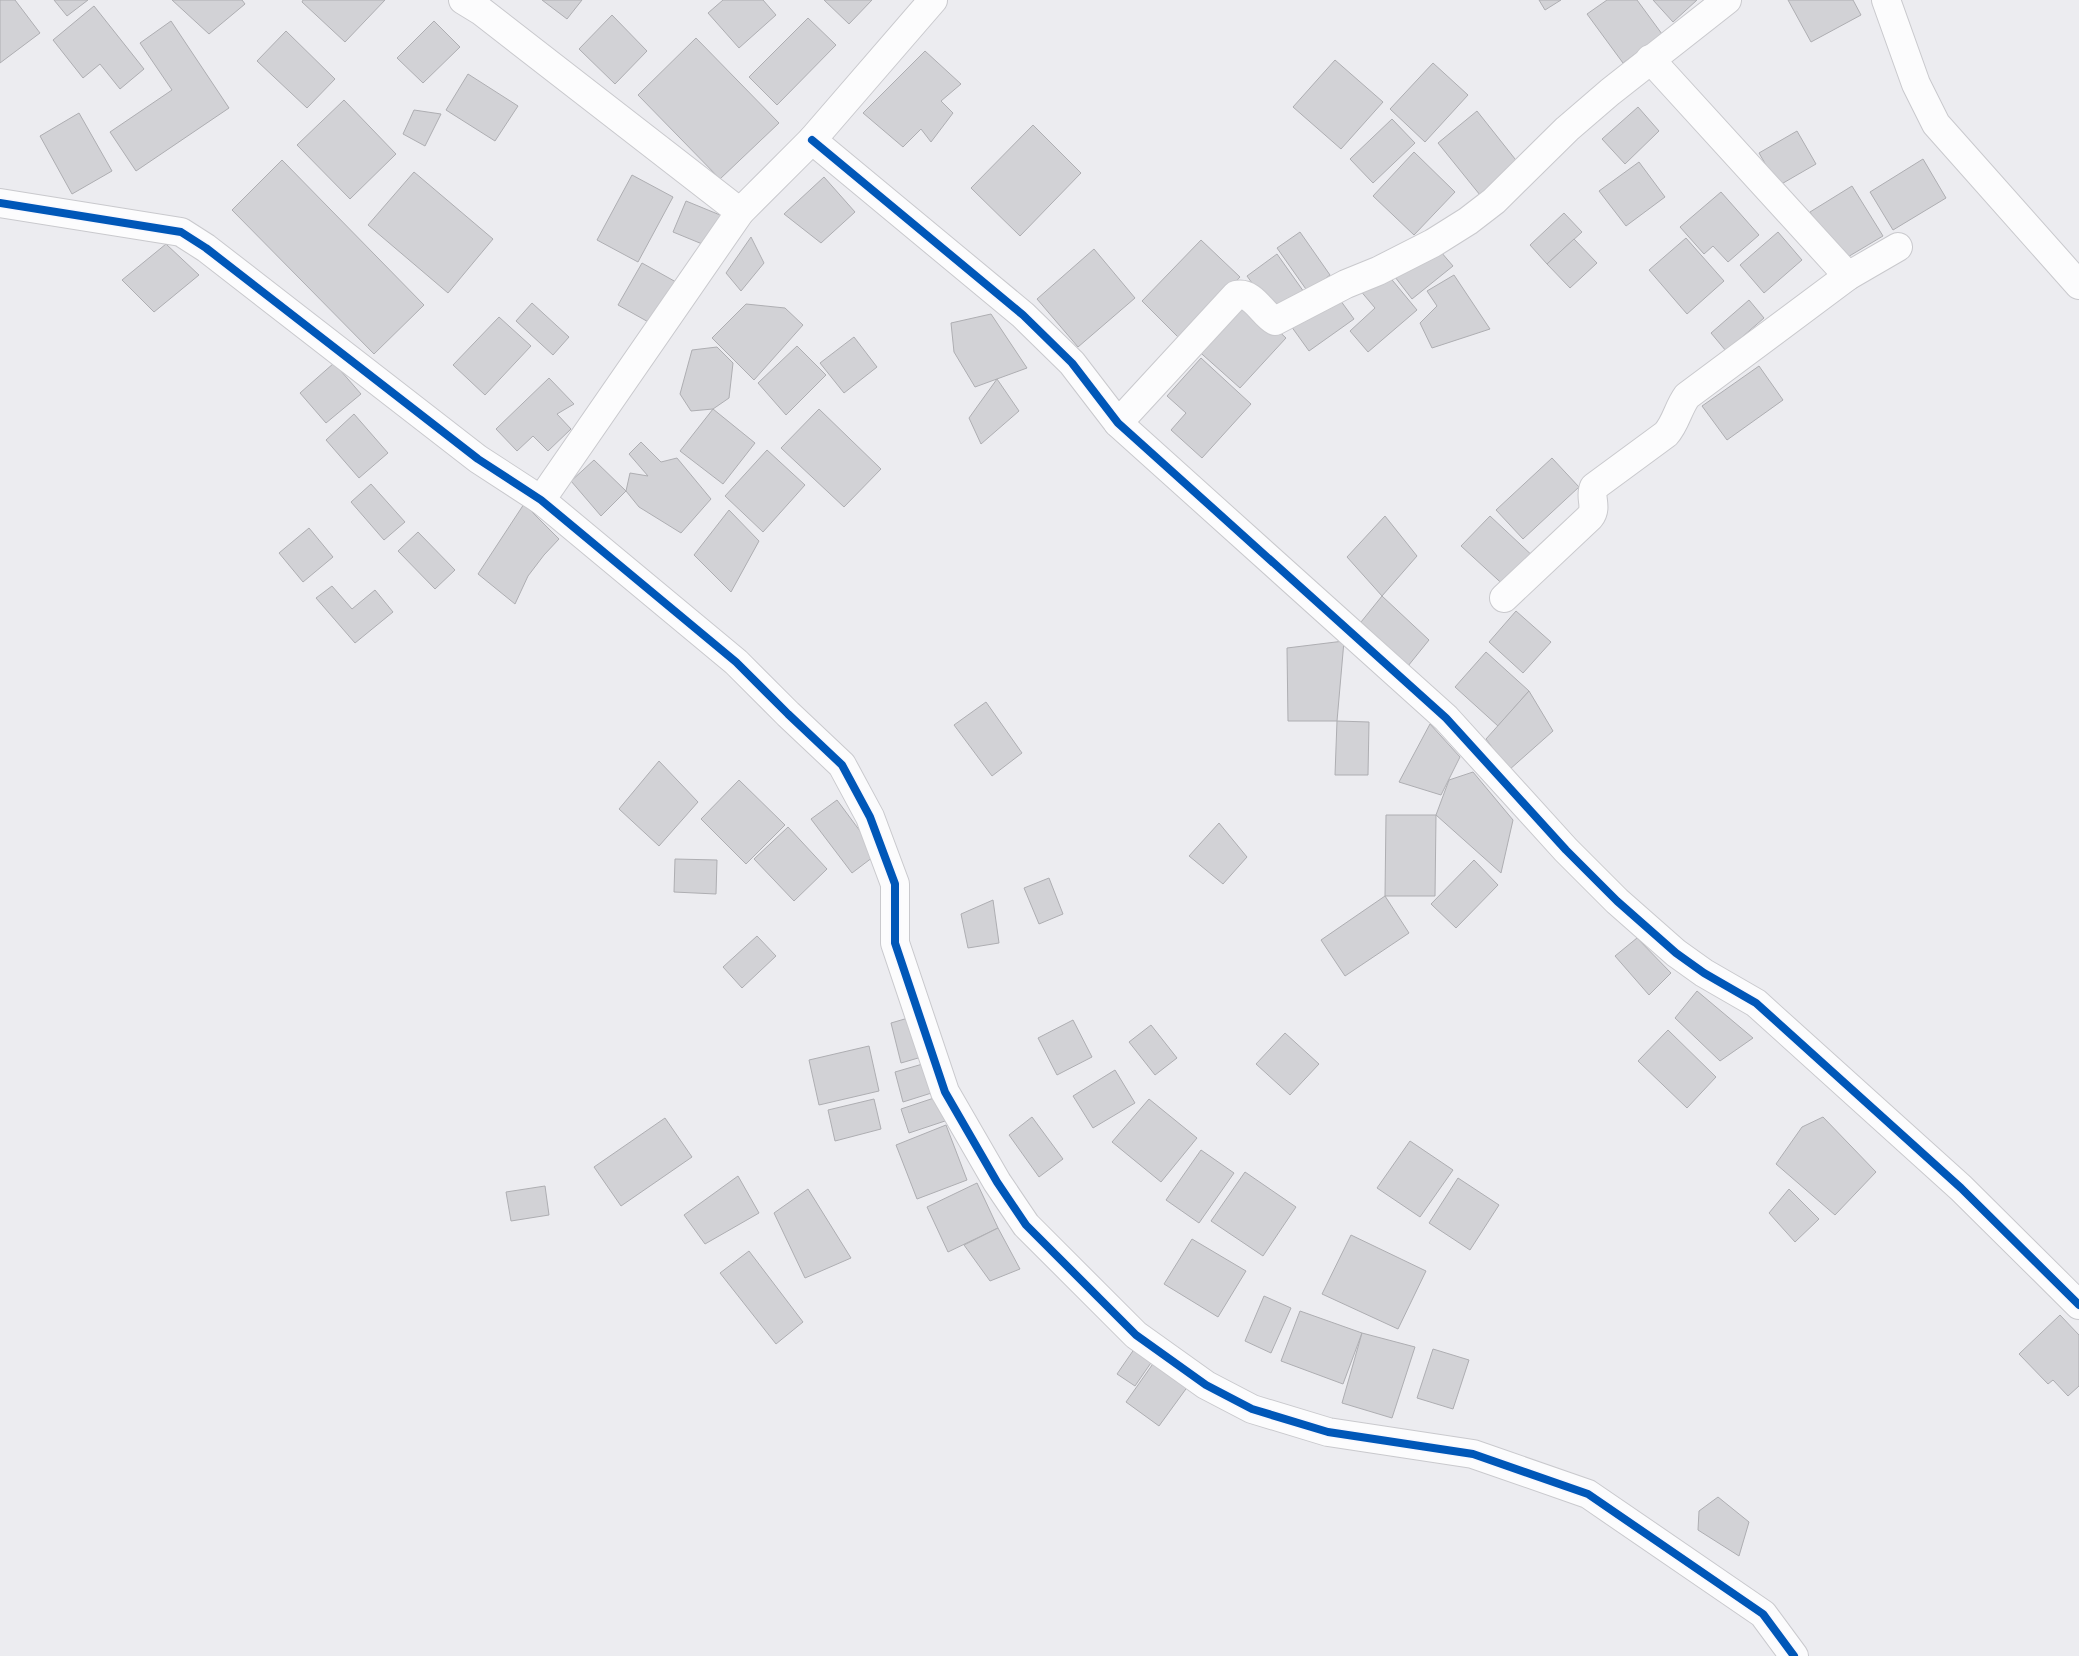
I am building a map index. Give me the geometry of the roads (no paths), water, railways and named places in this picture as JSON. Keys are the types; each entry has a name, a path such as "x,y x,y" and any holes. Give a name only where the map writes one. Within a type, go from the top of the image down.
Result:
{"street":[{"path":"463,0 481,11 740,212"},
{"path":"541,500 740,212 812,140 933,0"},
{"path":"1118,423 1236,295 1248,296 1275,321 1346,284 1378,271 1433,243 1494,201 1567,129 1650,59 1727,0"},
{"path":"1886,0 1916,84 1936,124 2079,285"},
{"path":"1650,59 1848,276"},
{"path":"812,140 1023,315 1072,363 1118,423 1446,718 1566,850 1617,901 1676,954 1704,973 1756,1003 1961,1188 2079,1305"},
{"path":"0,203 181,232 206,248 478,459 541,500 736,662 842,765 870,817 895,884 894,943 945,1092 997,1182 1026,1225 1136,1335 1206,1385 1252,1408 1328,1432 1473,1454 1588,1494 1763,1614 1794,1656"},
{"path":"1504,598 1590,517 1595,504 1592,491 1594,487 1666,434 1674,425 1687,396 1848,276 1898,247"}]}
